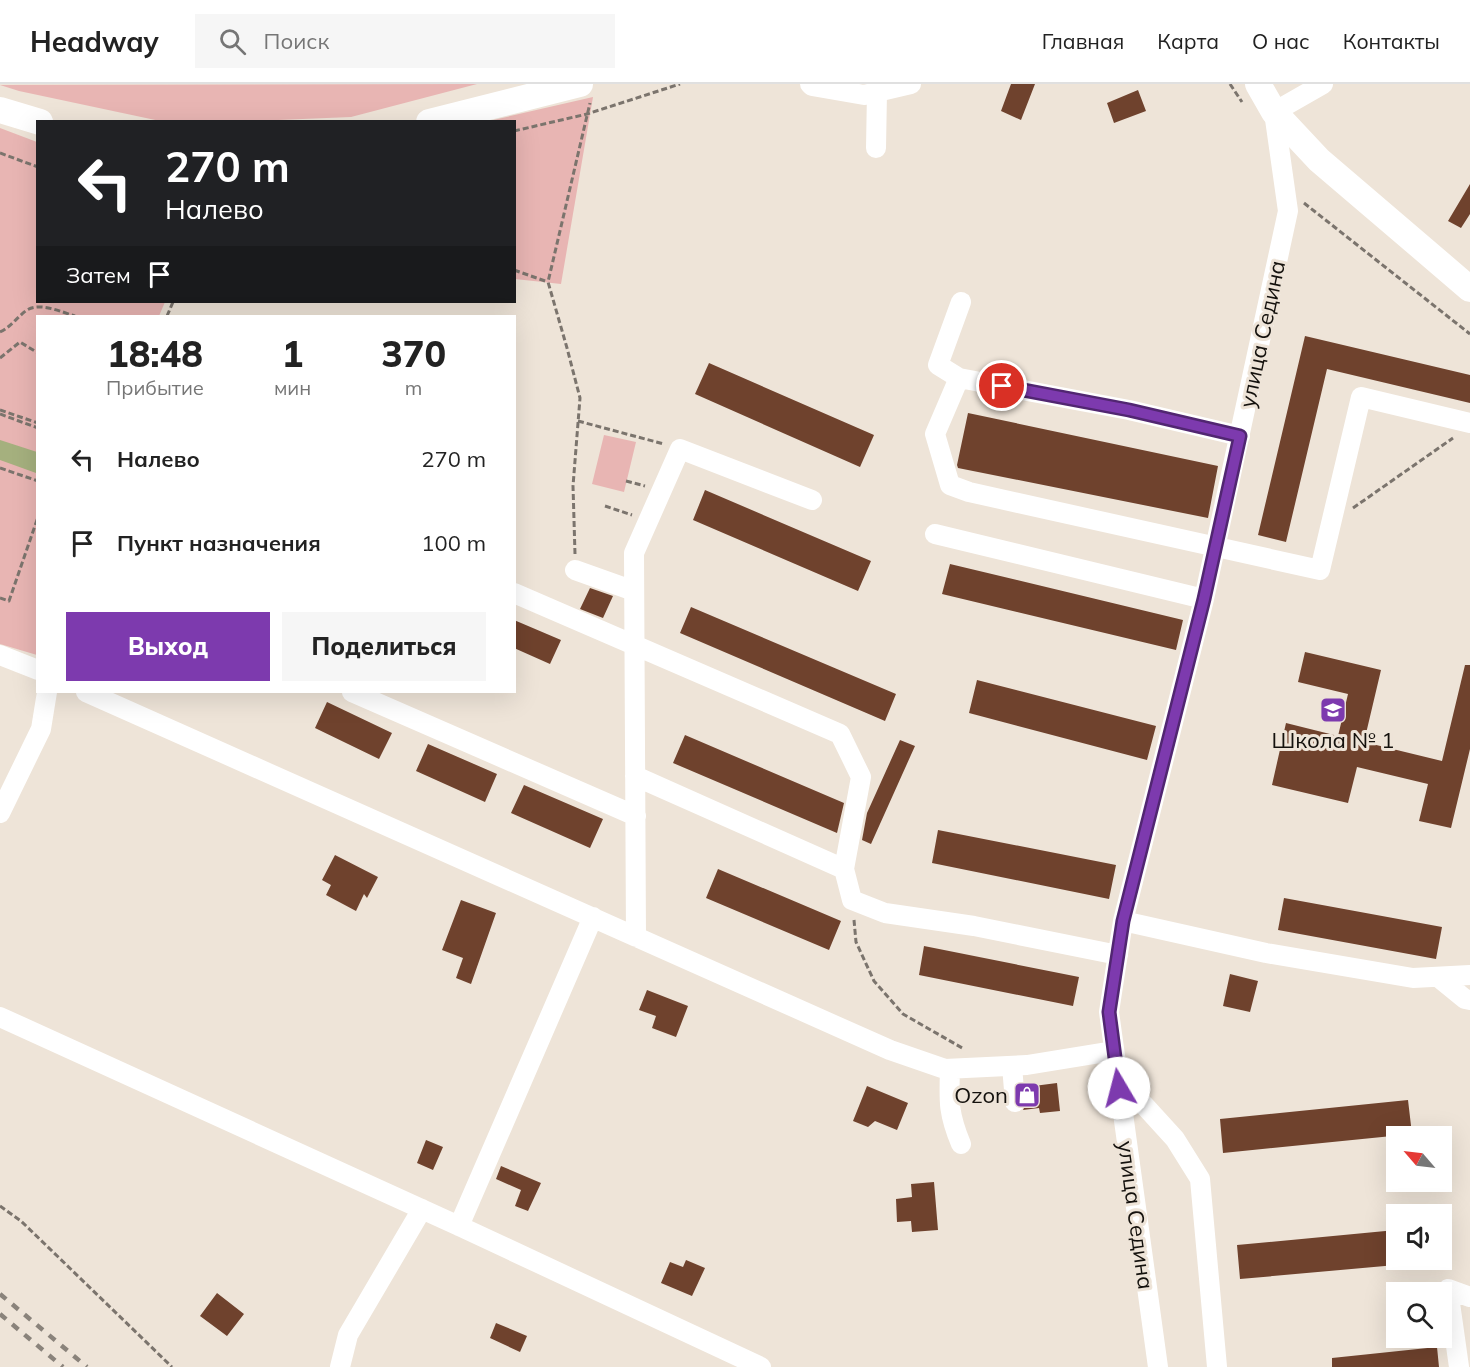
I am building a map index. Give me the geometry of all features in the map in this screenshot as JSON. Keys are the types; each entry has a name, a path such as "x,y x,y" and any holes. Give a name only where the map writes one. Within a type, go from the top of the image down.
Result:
{"main road":[{"path":"1258,84 1274,112 1318,160 1470,289"},
{"path":"440,120 585,94"},
{"path":"0,110 36,121"}],"street":[{"path":"810,84 864,95 911,84"},
{"path":"1274,112 1323,84"},
{"path":"876,148 877,92"},
{"name":"улица Седина","path":"1158,1367 1109,1012 1123,921 1204,599 1288,211 1274,112"},
{"path":"961,302 938,365 959,378 1129,410 1240,436"},
{"path":"959,378 935,434 950,485 969,492 1320,570 1361,397 1465,428"},
{"path":"636,937 634,553 680,449 812,500"},
{"path":"935,534 1204,599"},
{"path":"575,570 634,591"},
{"path":"516,593 840,734 861,777 844,868 852,900 885,913 974,926 1118,955"},
{"path":"0,655 36,669"},
{"path":"0,813 41,729 47,693"},
{"path":"88,693 890,1050 950,1069 1027,1065 1113,1051"},
{"path":"354,693 636,816"},
{"path":"635,776 844,868"},
{"path":"459,1226 593,917"},
{"path":"1123,921 1266,953 1413,978 1470,975"},
{"path":"1438,977 1465,999 1470,1000"},
{"path":"0,1017 459,1226 761,1367"},
{"path":"1012,1066 1015,1102"},
{"path":"950,1069 951,1122 961,1144"},
{"path":"1119,1088 1144,1105 1175,1139 1200,1179 1217,1367"},
{"path":"340,1367 348,1335 422,1209"},
{"path":"1459,1367 1448,1289 1470,1297"}],"path":[{"path":"516,131 587,114 680,84"},
{"path":"1230,84 1248,110"},
{"path":"575,570 573,486 580,398 548,282 587,114 585,94"},
{"path":"0,153 36,166"},
{"path":"1285,188 1470,334"},
{"path":"516,271 548,282"},
{"path":"0,332 12,325 28,309 42,306 72,315"},
{"path":"0,358 20,342 36,352"},
{"path":"0,412 36,425"},
{"path":"578,420 680,449"},
{"path":"1332,522 1465,428"},
{"path":"0,468 36,480"},
{"path":"605,506 649,520"},
{"path":"0,598 9,601 36,523"},
{"path":"852,900 856,942 874,981 903,1014 964,1049"},
{"path":"0,1206 21,1221 172,1367"}],"shaded area":[{"path":"477,84 351,117 278,120 155,120 0,85"},
{"path":"593,97 561,284 516,279 516,120 493,120"},
{"path":"0,128 36,142 36,303 165,303 159,315 36,315 36,655 0,644"},
{"path":"604,435 636,442 624,492 592,484"},
{"path":"0,440 36,452 36,473 0,460"}],"building":[{"path":"1011,84 1035,84 1021,120 1001,111"},
{"path":"1138,90 1146,111 1114,123 1107,103"},
{"path":"1470,184 1470,214 1461,228 1448,221"},
{"path":"1305,336 1470,375 1470,403 1327,369 1286,542 1258,535"},
{"path":"709,363 874,435 860,467 695,394"},
{"path":"968,413 1218,466 1208,518 958,468"},
{"path":"705,490 871,561 858,591 693,520"},
{"path":"950,564 1183,620 1176,650 942,594"},
{"path":"590,588 613,596 603,618 580,609"},
{"path":"691,607 896,694 885,721 680,633"},
{"path":"516,621 561,640 550,664 516,649"},
{"path":"1305,652 1381,670 1364,742 1442,761 1465,665 1470,665 1470,749 1451,828 1419,821 1428,784 1357,767 1348,803 1272,785 1286,723 1338,736 1348,694 1298,682"},
{"path":"977,680 1156,726 1147,760 969,713"},
{"path":"327,702 392,733 379,759 315,728"},
{"path":"685,735 844,803 837,833 673,763"},
{"path":"900,740 915,746 871,844 862,840 867,813"},
{"path":"428,744 497,774 485,802 416,771"},
{"path":"524,785 603,819 590,848 511,813"},
{"path":"938,830 1116,865 1109,899 932,863"},
{"path":"335,855 378,877 367,898 364,894 356,911 326,895 331,885 322,880"},
{"path":"718,869 841,921 829,950 706,898"},
{"path":"1284,898 1442,927 1436,959 1278,930"},
{"path":"461,900 496,913 471,984 456,978 463,958 442,950"},
{"path":"924,946 1079,977 1073,1006 919,975"},
{"path":"1230,974 1258,981 1250,1012 1223,1006"},
{"path":"647,990 688,1006 676,1037 652,1028 656,1016 639,1010"},
{"path":"1057,1083 1060,1111 1040,1113 1039,1108 1023,1110 1027,1102 1026,1087"},
{"path":"867,1086 908,1103 897,1130 875,1121 868,1127 853,1121"},
{"path":"1408,1100 1411,1126 1386,1126 1386,1137 1223,1153 1220,1119"},
{"path":"426,1140 443,1147 433,1170 417,1163"},
{"path":"501,1166 541,1183 528,1211 515,1206 521,1190 496,1179"},
{"path":"934,1182 938,1230 912,1232 911,1221 897,1222 896,1199 912,1197 911,1184"},
{"path":"1386,1231 1386,1266 1240,1279 1237,1245"},
{"path":"686,1260 705,1268 692,1296 661,1283 670,1262 683,1267"},
{"path":"217,1293 244,1314 227,1336 200,1316"},
{"path":"496,1323 527,1336 520,1352 490,1338"},
{"path":"1437,1348 1439,1367 1332,1367 1332,1358"}],"railway":[{"path":"0,1294 87,1367"},
{"path":"0,1314 63,1367"}],"place":[{"name":"Школа № 1","path":"1333,710"},
{"name":"Ozon","path":"1027,1095"}],"route":[{"path":"1002,386 1129,410 1240,436 1204,599 1123,921 1109,1012 1119,1088"}]}
